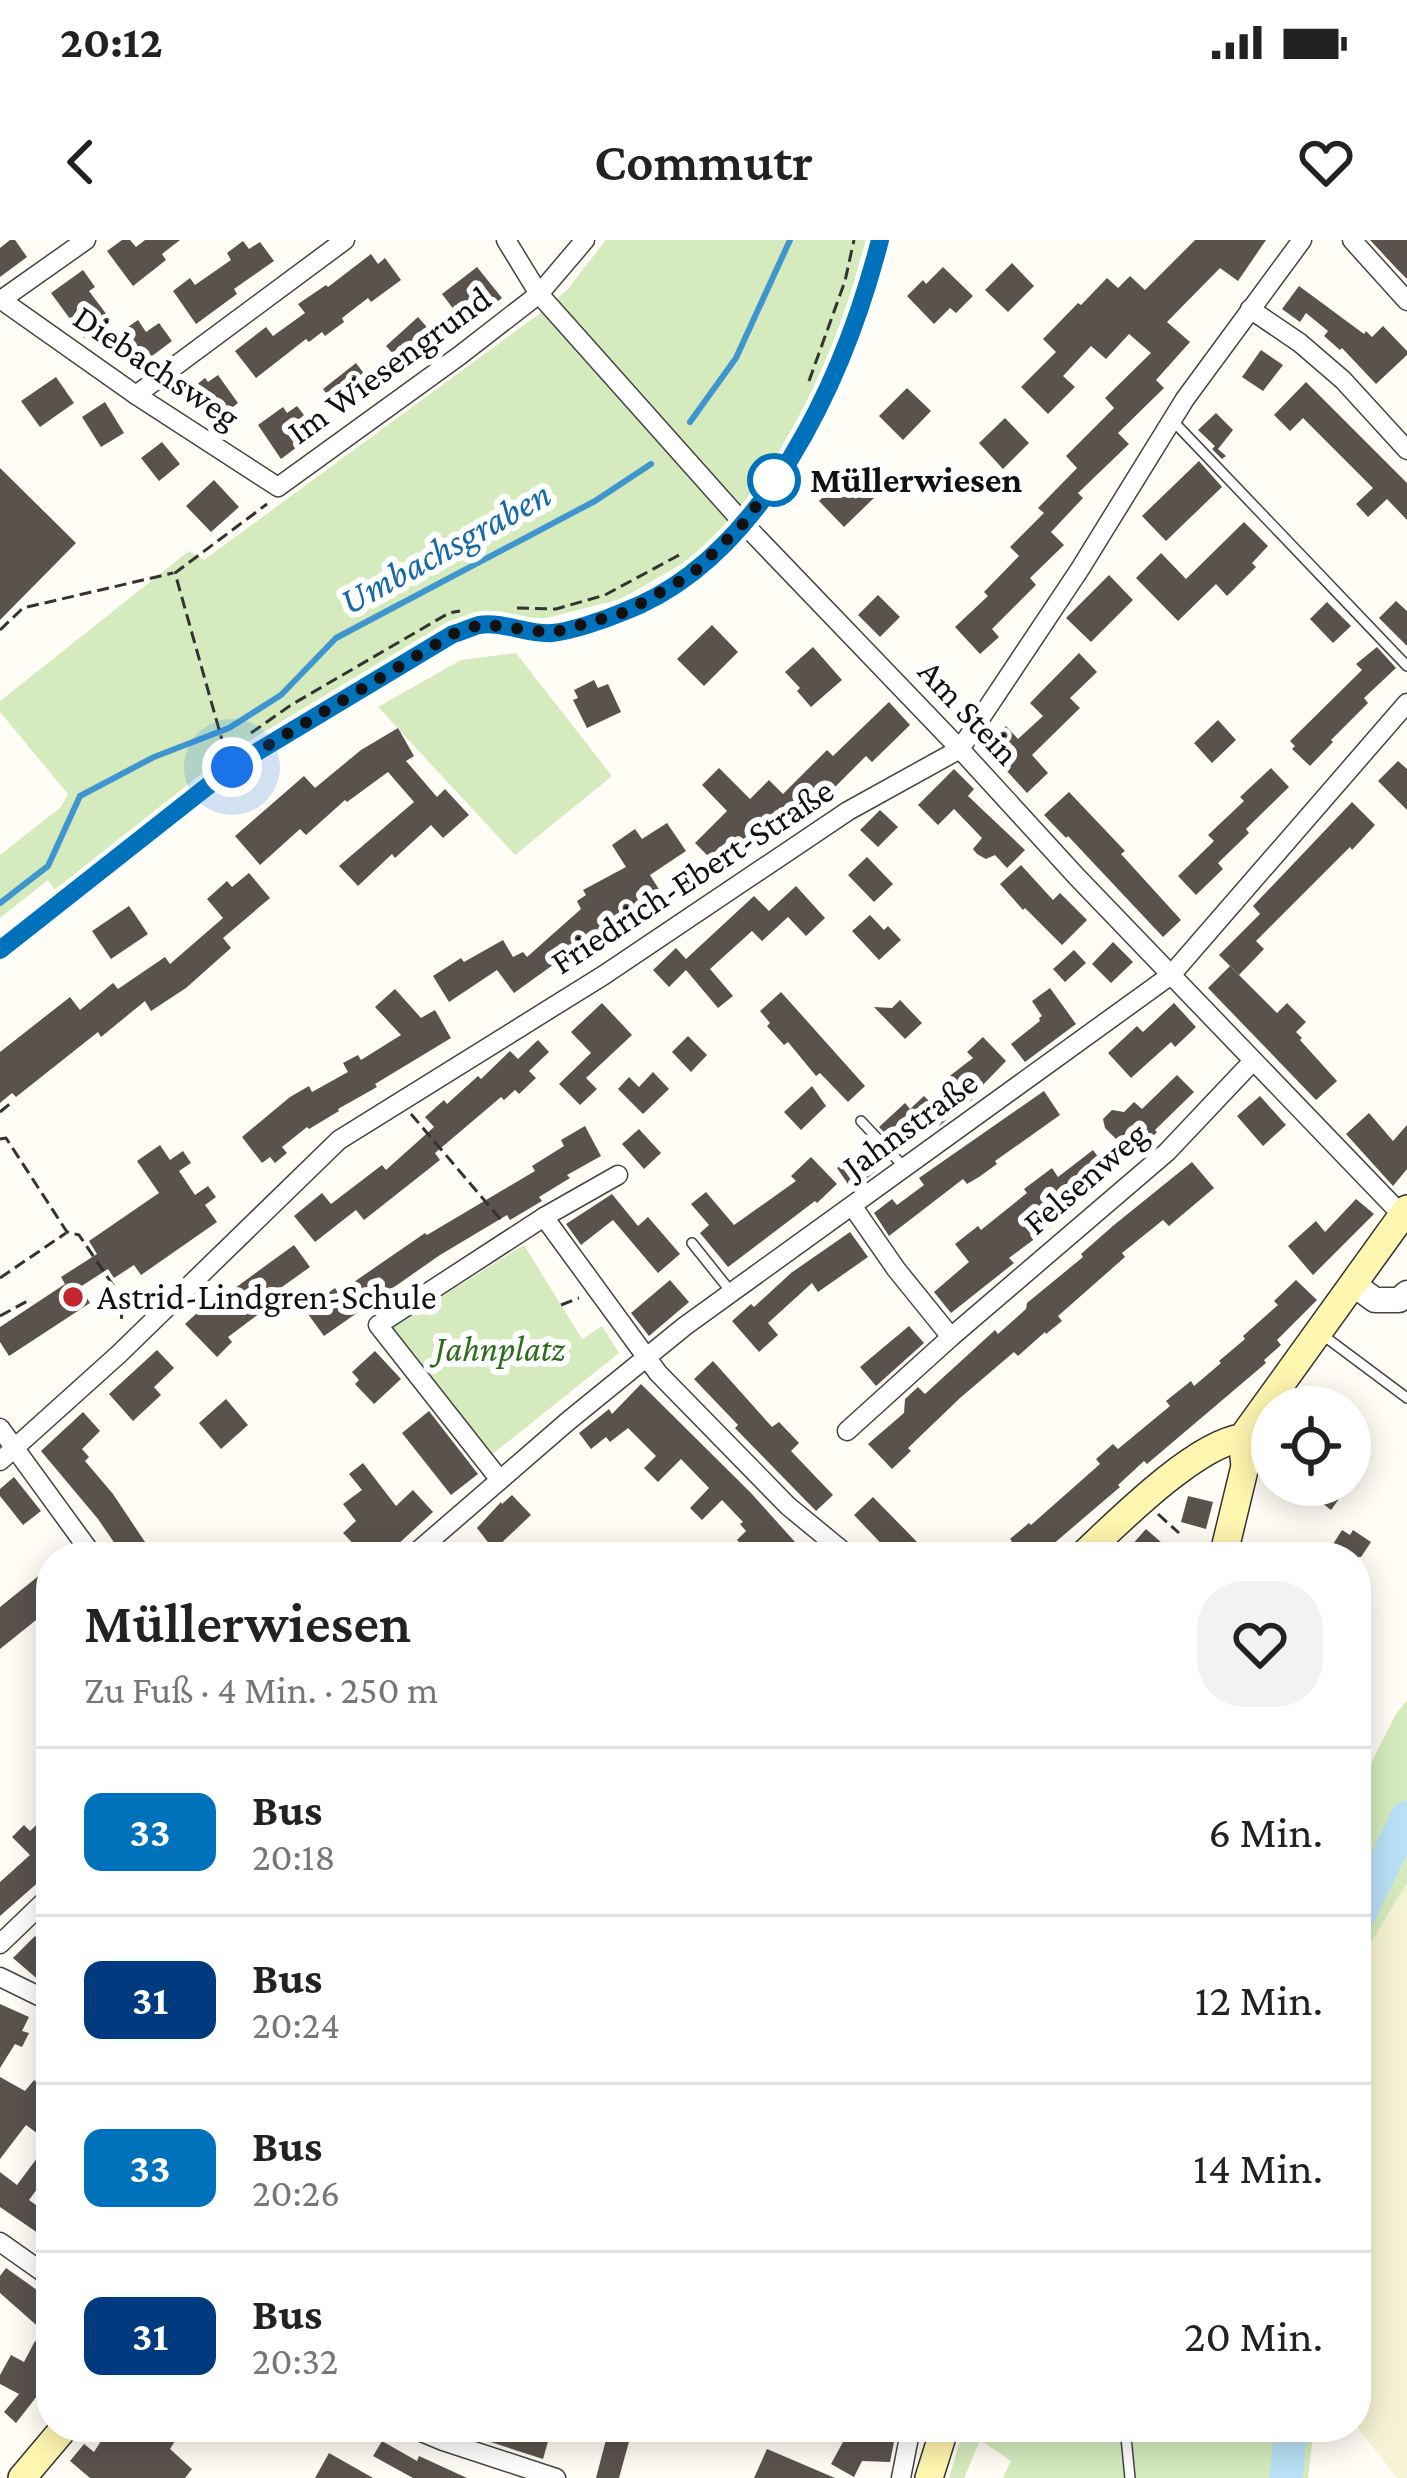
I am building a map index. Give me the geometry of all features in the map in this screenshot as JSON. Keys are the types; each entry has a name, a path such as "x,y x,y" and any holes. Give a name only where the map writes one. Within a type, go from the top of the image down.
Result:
{"main road":[{"path":"1227,1542 1245,1466 1242,1438 1405,1212"},
{"path":"1098,1542 1200,1454 1242,1438"},
{"path":"22,2478 52,2442"},
{"path":"928,2478 940,2442"}],"street":[{"path":"0,300 86,240"},
{"path":"136,395 345,240"},
{"name":"Am Stein","path":"506,240 539,294 743,524 1171,975 1405,1212"},
{"name":"Im Wiesengrund","path":"278,488 539,294 585,240"},
{"path":"0,950 232,767 453,634 482,624 552,633 626,612 692,574 743,524 783,469 835,377 870,283 880,240"},
{"name":"Friedrich-Ebert-Straße","path":"8,1455 340,1140 604,975 848,812 960,749 1172,419 1302,240"},
{"path":"1352,240 1407,302"},
{"name":"Diebachsweg","path":"0,300 278,488"},
{"path":"1250,309 1343,380 1407,450"},
{"name":"Jahnstraße","path":"428,1542 649,1356 1171,975 1407,703"},
{"name":"Felsenweg","path":"847,1431 1167,1151 1253,1060"},
{"path":"500,1480 378,1325 618,1174"},
{"path":"853,1207 951,1336"},
{"path":"544,1217 658,1373 788,1506 832,1542"},
{"path":"1353,1285 1376,1300 1399,1300 1407,1294"},
{"path":"0,1428 8,1455 81,1542"},
{"path":"0,1944 36,1909"},
{"path":"0,1977 36,1995"},
{"path":"0,2242 36,2267"},
{"path":"446,2442 556,2478"},
{"path":"901,2478 908,2442"}],"lane":[{"path":"1172,419 1407,666"},
{"path":"861,1121 905,1168"},
{"path":"692,1243 732,1293"},
{"path":"1319,1332 1407,1398"},
{"path":"1126,2442 1130,2478"}],"path":[{"path":"0,630 23,608 175,573 270,502 278,488"},
{"path":"175,573 222,742"},
{"path":"400,1101 514,1237"},
{"path":"0,1112 12,1102"},
{"path":"0,1139 6,1138 67,1232 80,1235 123,1300 119,1354"},
{"path":"0,1278 67,1232"},
{"path":"561,1305 586,1296"},
{"path":"0,1316 31,1299"},
{"path":"1160,1516 1179,1533"}],"shaded area":[{"path":"1407,1883 1407,2478 1397,2478 1369,2442 1371,1942"}],"green space":[{"path":"606,240 866,240 838,338 805,410 735,525 685,562 621,599 546,618 466,617 437,628 221,760 57,893 48,880 0,918 0,855 61,807 68,794 0,712 0,701 189,551 204,560 539,314 567,290"},
{"path":"516,653 612,776 515,855 378,707 461,660"},
{"name":"Jahnplatz","path":"524,1245 582,1339 602,1326 619,1353 490,1456 391,1328"},
{"path":"1407,1700 1407,1883 1371,1942 1371,1763"},
{"path":"960,2442 979,2442 964,2478 949,2478"},
{"path":"983,2442 1312,2442 1308,2478 1003,2478 1011,2461"}],"building":[{"path":"10,240 27,257 0,277 0,248"},
{"path":"122,240 136,247 145,240 180,240 162,254 166,260 133,286 107,251"},
{"path":"1195,240 1266,240 1238,281 1220,268 1167,322 1190,342 1156,380 1164,388 1118,433 1129,444 1078,493 1083,498 1051,532 1064,545 1030,578 1036,585 992,629 999,637 980,654 955,627 988,596 984,592 1019,556 1010,547 1044,513 1038,508 1077,468 1066,456 1114,408 1105,398 1151,353 1129,334 1106,359 1091,346 1063,376 1075,387 1048,414 1021,387 1056,352 1043,339 1107,278 1118,288 1130,276 1145,290"},
{"path":"1370,240 1407,240 1407,279 1397,269"},
{"path":"243,241 249,249 260,242 274,261 196,324 173,291 190,278 195,285 231,260 227,253"},
{"path":"371,254 378,264 385,258 401,280 371,302 368,298 325,336 322,332 309,342 306,339 256,378 235,351 266,327 273,336 305,313 298,304"},
{"path":"1012,263 1034,286 1008,312 985,290"},
{"path":"477,267 502,298 479,316 474,309 461,319 442,294"},
{"path":"943,267 973,296 956,313 950,308 934,324 907,296"},
{"path":"83,270 95,287 89,291 110,319 84,338 51,293"},
{"path":"1299,286 1364,334 1372,337 1383,326 1407,355 1376,384 1306,313 1300,322 1282,309"},
{"path":"418,317 439,341 408,370 386,346"},
{"path":"138,320 146,332 159,323 172,341 140,365 118,334"},
{"path":"1261,350 1283,365 1263,391 1242,377"},
{"path":"356,363 375,388 342,413 323,389"},
{"path":"218,375 238,403 214,422 190,390"},
{"path":"56,377 74,403 40,427 21,401"},
{"path":"1306,382 1407,483 1407,520 1387,499 1368,517 1356,504 1373,488 1303,418 1290,431 1274,415"},
{"path":"907,388 931,411 903,440 879,416"},
{"path":"105,402 124,433 101,447 82,417"},
{"path":"297,406 317,432 281,459 258,425 283,407 287,413"},
{"path":"1216,413 1233,430 1218,449 1226,456 1222,459 1212,449 1215,446 1198,430"},
{"path":"1005,418 1029,443 1003,469 979,443"},
{"path":"162,442 180,464 159,481 141,458"},
{"path":"1199,461 1222,487 1166,541 1142,516"},
{"path":"854,467 879,493 844,527 819,501"},
{"path":"0,468 76,543 0,620"},
{"path":"214,480 239,507 211,532 186,506"},
{"path":"1244,522 1268,546 1252,563 1256,567 1227,596 1216,584 1178,621 1136,578 1161,553 1186,579"},
{"path":"1109,575 1133,600 1091,642 1066,618"},
{"path":"878,595 900,617 880,637 858,615"},
{"path":"1396,601 1407,611 1407,646 1379,618"},
{"path":"1327,602 1351,626 1333,643 1310,619"},
{"path":"712,625 738,652 704,686 677,659"},
{"path":"813,647 842,680 811,707 785,672"},
{"path":"1377,647 1396,668 1364,698 1368,703 1310,766 1290,741 1362,670 1356,664"},
{"path":"1079,653 1097,672 1070,698 1080,708 1032,755 1048,773 1027,793 984,746 1006,726 1018,739 1043,716 1030,703"},
{"path":"594,680 598,688 608,684 621,712 587,728 573,700 578,698 574,690"},
{"path":"889,702 910,725 872,762 866,756 815,807 806,797 763,838 755,830 718,866 695,843 727,811 702,785 719,768 750,799 769,780 783,794 827,750 833,756"},
{"path":"1218,720 1236,740 1212,763 1194,743"},
{"path":"398,728 414,756 406,761 437,797 445,789 469,815 443,838 431,825 358,886 339,866 414,802 388,772 345,800 306,835 300,829 260,865 235,836 304,776 315,788 361,750"},
{"path":"1398,761 1407,769 1407,810 1378,781"},
{"path":"1271,768 1289,787 1246,829 1249,833 1218,863 1223,869 1196,895 1178,876 1214,841 1208,835 1244,801 1240,797"},
{"path":"954,769 974,789 968,796 1025,850 1007,868 995,855 986,859 977,854 973,849 982,838 954,809 938,825 918,805"},
{"path":"1069,792 1181,920 1163,937 1044,815"},
{"path":"1352,802 1375,825 1256,941 1264,949 1239,975 1219,955 1260,914 1253,906"},
{"path":"880,810 898,827 878,847 860,830"},
{"path":"667,823 686,851 650,875 660,891 631,908 636,917 598,939 595,933 514,993 497,970 449,1002 433,976 503,940 513,957 523,952 527,957 581,909 577,901 586,895 583,890 626,867 612,845 635,829 642,839"},
{"path":"867,857 893,884 874,902 848,875"},
{"path":"1021,865 1053,900 1060,893 1087,920 1062,945 1000,884"},
{"path":"249,873 270,898 223,938 231,948 186,988 151,1011 145,1001 16,1097 12,1093 0,1103 0,1052 70,997 80,1010 113,983 118,989 165,957 170,964 223,918 207,899 227,881 232,887"},
{"path":"796,886 825,918 806,936 788,917 762,941 752,931 710,969 733,996 718,1008 686,970 669,987 653,970 676,948 686,959 754,896 769,911"},
{"path":"129,906 148,934 111,959 92,931"},
{"path":"870,915 901,940 879,960 852,931"},
{"path":"1113,942 1133,962 1111,983 1092,964"},
{"path":"1074,950 1086,963 1065,982 1053,969"},
{"path":"1230,966 1277,1013 1287,1003 1306,1022 1296,1032 1300,1040 1337,1081 1316,1100 1208,988"},
{"path":"1050,988 1076,1024 1025,1062 1011,1044 1040,1021 1042,1016 1032,1001"},
{"path":"395,989 421,1018 435,1010 451,1038 307,1127 282,1147 287,1153 275,1163 270,1157 262,1163 242,1137 290,1097 309,1086 312,1092 348,1072 343,1063 358,1055 361,1060 401,1035 375,1007"},
{"path":"781,992 865,1086 848,1102 767,1026 770,1023 760,1011"},
{"path":"900,1000 922,1023 905,1039 874,1007 892,1008"},
{"path":"602,1003 632,1035 586,1078 597,1089 580,1105 559,1084 591,1053 571,1032"},
{"path":"1174,1003 1196,1027 1175,1047 1171,1042 1131,1078 1108,1053 1137,1026 1143,1032"},
{"path":"688,1036 707,1055 691,1072 672,1052"},
{"path":"983,1037 1006,1061 979,1089 982,1092 939,1126 927,1124 900,1149 879,1127 905,1103 910,1109 924,1096 931,1103 952,1084 947,1078 973,1058 967,1052"},
{"path":"538,1040 549,1052 529,1071 536,1078 519,1094 515,1090 504,1100 501,1097 435,1153 440,1160 364,1220 356,1210 315,1242 294,1216 322,1193 331,1204 382,1165 386,1170 434,1127 425,1117 444,1100 447,1104 478,1076 481,1079 510,1051 518,1059"},
{"path":"653,1072 669,1089 643,1114 618,1089 629,1077 639,1087"},
{"path":"1177,1075 1194,1092 1144,1146 1137,1140 1127,1150 1105,1128 1103,1119 1112,1110 1124,1112 1134,1102 1142,1109"},
{"path":"812,1086 826,1106 801,1130 784,1112"},
{"path":"1044,1091 1060,1115 979,1177 967,1184 963,1179 889,1236 874,1213 892,1199 897,1205 924,1185 919,1178"},
{"path":"1260,1096 1286,1125 1263,1146 1237,1116"},
{"path":"1369,1113 1393,1141 1407,1125 1407,1169 1393,1186 1346,1134"},
{"path":"585,1126 601,1156 567,1175 570,1178 539,1197 542,1201 510,1220 507,1215 440,1255 324,1336 305,1310 425,1233 535,1171 532,1166"},
{"path":"639,1129 661,1153 644,1169 622,1144"},
{"path":"160,1145 170,1160 183,1151 191,1163 179,1171 195,1195 208,1186 216,1197 205,1205 217,1222 141,1275 134,1265 114,1278 108,1269 80,1287 90,1303 9,1356 0,1342 0,1327 65,1284 61,1277 97,1254 89,1241 159,1193 137,1161"},
{"path":"1093,1150 1109,1172 1075,1198 1080,1205 1009,1258 1014,1263 951,1313 934,1292 969,1262 955,1244 978,1226 981,1230 1052,1168 1058,1177"},
{"path":"860,1152 875,1172 858,1185 854,1180 848,1184 837,1168"},
{"path":"811,1157 837,1184 728,1267 700,1233 709,1225 691,1204 706,1192 734,1225 796,1181 791,1176"},
{"path":"1192,1162 1214,1188 1169,1226 1163,1220 1122,1253 1125,1257 1058,1316 1062,1321 1018,1356 1014,1352 960,1398 892,1469 868,1444 904,1413 905,1399 918,1387 925,1394 995,1330 998,1334 1026,1309 1027,1303 1114,1225"},
{"path":"612,1194 638,1226 648,1217 680,1254 658,1273 613,1220 581,1245 566,1224"},
{"path":"1356,1199 1374,1214 1313,1275 1288,1246 1316,1221 1325,1232"},
{"path":"850,1232 868,1257 818,1292 812,1283 768,1323 778,1335 759,1352 732,1321"},
{"path":"294,1245 310,1267 275,1292 280,1298 228,1337 232,1342 217,1357 185,1324 210,1301 213,1304"},
{"path":"670,1280 689,1302 649,1336 631,1313"},
{"path":"1296,1280 1317,1300 1277,1340 1281,1345 1266,1363 1147,1464 1144,1461 1056,1542 1011,1542 1100,1464 1096,1459 1113,1444 1118,1449 1170,1406 1166,1401 1221,1363 1278,1305 1274,1301"},
{"path":"909,1326 924,1343 876,1386 860,1367"},
{"path":"157,1350 174,1368 154,1387 161,1395 133,1421 109,1394"},
{"path":"375,1351 401,1379 374,1404 355,1384 359,1380 352,1372"},
{"path":"713,1361 772,1427 779,1422 799,1443 791,1451 833,1495 816,1511 694,1379"},
{"path":"641,1384 795,1542 739,1542 746,1531 743,1522 722,1500 702,1520 690,1508 709,1488 681,1459 658,1482 644,1468 656,1456 628,1428 591,1449 579,1433 609,1409 612,1414"},
{"path":"226,1399 248,1425 221,1449 199,1423"},
{"path":"429,1411 478,1474 451,1495 402,1433"},
{"path":"83,1412 100,1431 82,1449 89,1457 85,1461 145,1542 114,1542 41,1451"},
{"path":"363,1463 396,1506 413,1490 433,1512 400,1542 352,1542 343,1533 356,1521 343,1504 362,1490 349,1474"},
{"path":"14,1477 41,1511 23,1525 0,1496 0,1489"},
{"path":"512,1495 531,1515 502,1542 488,1542 477,1528"},
{"path":"1188,1496 1213,1502 1206,1529 1181,1522"},
{"path":"873,1497 917,1542 880,1542 854,1515"},
{"path":"1146,1529 1161,1542 1134,1542"},
{"path":"1342,1530 1350,1535 1353,1530 1371,1542 1334,1542"},
{"path":"36,1578 36,1620 0,1649 0,1607"},
{"path":"24,1825 30,1831 36,1825 36,1884 0,1916 0,1882 30,1855 12,1837"},
{"path":"35,1936 36,1937 36,1978 13,1958"},
{"path":"0,2004 29,2017 22,2031 29,2033 22,2047 15,2044 0,2068"},
{"path":"0,2077 25,2091 34,2080 36,2132 26,2125 0,2159"},
{"path":"36,2159 36,2190 29,2200 36,2205 36,2232 0,2207 0,2172 17,2185"},
{"path":"6,2268 36,2289 36,2325 0,2293 0,2276"},
{"path":"35,2341 36,2397 16,2423 4,2412 19,2394 0,2384 0,2375 11,2355 24,2362"},
{"path":"100,2442 174,2442 170,2449 192,2469 185,2478 90,2478 70,2461 84,2444 94,2452"},
{"path":"384,2442 417,2461 419,2456 467,2478 413,2478 373,2456"},
{"path":"490,2442 548,2442 543,2459"},
{"path":"605,2442 629,2442 619,2478 596,2478"},
{"path":"843,2442 894,2442 890,2462 862,2461 854,2477 831,2464"},
{"path":"767,2449 835,2478 754,2478"},
{"path":"329,2453 373,2478 315,2478"}],"waterway":[{"name":"Umbachsgraben","path":"690,422 736,358 790,240"},
{"name":"Umbachsgraben","path":"0,903 48,866 80,796 154,757 229,728 281,695 336,638 595,501 651,464"},
{"path":"1371,1890 1407,1817"},
{"path":"1286,2478 1290,2442"}],"bus line":[{"name":"33","path":"0,950 232,767 453,634 482,624 552,633 626,612 692,574 743,524 821,405 870,283 880,240"}],"place":[{"name":"Müllerwiesen","path":"774,480"},
{"name":"Astrid-Lindgren-Schule","path":"73,1297"}],"route":[{"path":"232,767 453,634 482,624 552,633 626,612 692,574 743,524 783,469 774,480"}]}
